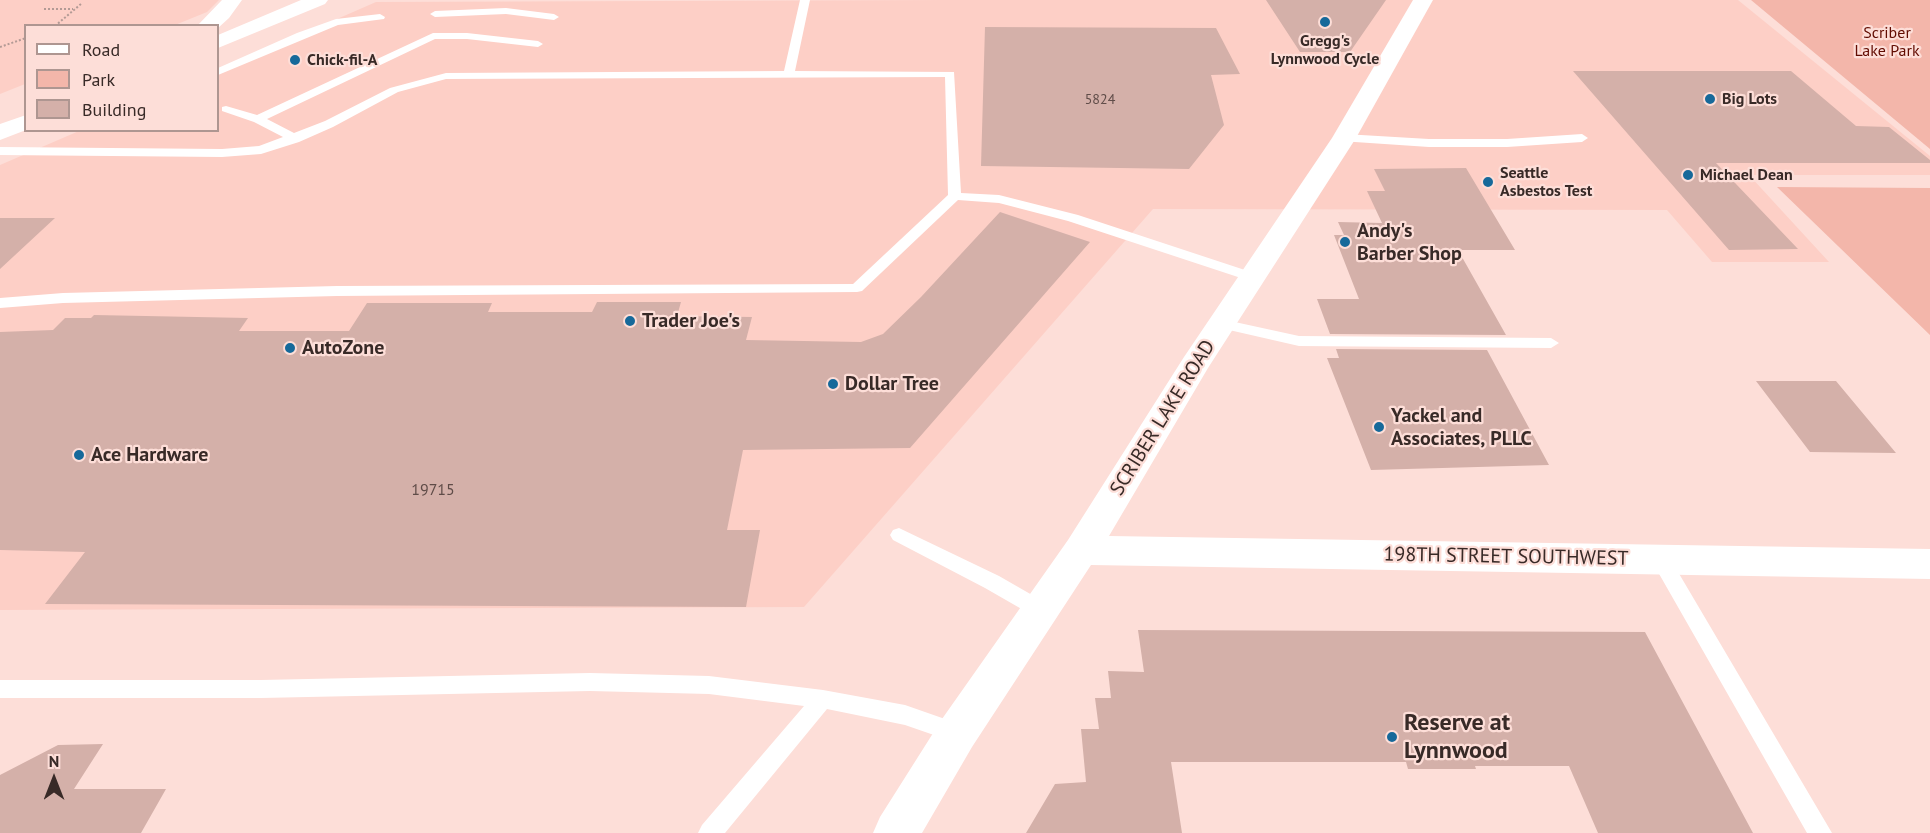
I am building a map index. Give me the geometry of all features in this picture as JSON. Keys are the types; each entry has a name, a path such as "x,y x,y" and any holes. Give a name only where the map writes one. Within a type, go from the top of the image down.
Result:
{"main road":[{"path":"211,24 222,15 232,0"},
{"path":"213,24 271,0"},
{"path":"219,42 318,0"},
{"name":"SCRIBER LAKE ROAD","path":"896,833 957,733 1039,609 1082,550 1221,324 1344,138 1423,0"},
{"path":"0,110 24,101"},
{"path":"0,133 24,123"},
{"name":"198TH STREET SOUTHWEST","path":"1082,550 1930,564"}],"lane":[{"path":"789,74 805,0"},
{"path":"435,14 506,11 555,17"},
{"path":"219,72 336,22 380,17"},
{"path":"258,119 433,36 467,36 538,44"},
{"path":"0,151 222,153 261,150 295,139 394,90 446,76 950,74 955,196"},
{"path":"226,109 258,119 295,139"},
{"path":"1344,138 1429,144 1507,143 1582,138"},
{"path":"0,303 63,298 337,291 857,288 955,196 999,200 1073,218 1252,277"},
{"path":"1221,324 1299,341 1551,344"},
{"path":"900,535 1039,609"},
{"path":"1661,560 1820,833"},
{"path":"0,689 261,689 590,682 709,685 823,699 905,715 957,733"},
{"path":"710,833 823,699"}],"path":[{"path":"57,24 81,4"},
{"path":"44,9 74,9"},
{"path":"0,47 24,39"}],"shaded area":[{"path":"0,0 219,0 207,12 177,24 24,24 24,84 0,94"},
{"path":"1738,0 1930,156 1930,175 1749,175 1829,262 1712,262 1667,210 1153,209 804,607 0,610 0,165 77,132 219,132 219,71 376,2"}],"green space":[{"name":"Scriber Lake Park","path":"1751,0 1930,0 1930,149"},
{"path":"1777,187 1930,188 1930,335"}],"building":[{"name":"Gregg's Lynnwood Cycle","path":"1266,0 1386,0 1350,52 1300,52"},
{"path":"985,27 1216,28 1240,74 1211,75 1224,125 1189,169 981,166"},
{"name":"Big Lots","path":"1573,71 1791,71 1856,126 1889,127 1930,160 1930,163 1716,163 1798,249 1729,250"},
{"path":"1466,168 1515,250 1458,250 1506,335 1330,334 1317,299 1359,299 1334,235 1344,235 1338,222 1382,223 1367,191 1385,191 1374,169"},
{"path":"1000,212 1090,242 910,448 743,450 727,530 760,530 746,607 45,604 85,552 0,550 0,332 53,330 65,318 91,318 94,315 248,318 239,331 349,331 367,303 492,303 488,312 592,312 597,302 681,302 677,316 752,317 746,340 861,342 883,334 921,297"},
{"path":"0,218 55,218 0,269"},
{"path":"1336,349 1487,350 1549,465 1371,470 1327,358 1339,358"},
{"path":"1756,381 1836,381 1896,453 1810,452"},
{"name":"Reserve at Lynnwood","path":"1138,630 1645,632 1753,833 1598,833 1569,766 1408,769 1406,762 1171,762 1182,833 1026,833 1055,784 1086,782 1081,729 1099,729 1095,698 1111,698 1108,671 1144,672"},
{"path":"103,744 74,789 166,789 141,833 0,833 0,775 58,745"}],"place":[{"name":"Gregg's Lynnwood Cycle","path":"1325,22"},
{"name":"Chick-fil-A","path":"295,60"},
{"name":"Big Lots","path":"1710,99"},
{"name":"Michael Dean","path":"1688,175"},
{"name":"Seattle Asbestos Test","path":"1488,182"},
{"name":"Andy's Barber Shop","path":"1345,242"},
{"name":"Trader Joe's","path":"630,321"},
{"name":"AutoZone","path":"290,348"},
{"name":"Dollar Tree","path":"833,384"},
{"name":"Yackel and Associates, PLLC","path":"1379,427"},
{"name":"Ace Hardware","path":"79,455"},
{"name":"Reserve at Lynnwood","path":"1392,737"}]}
